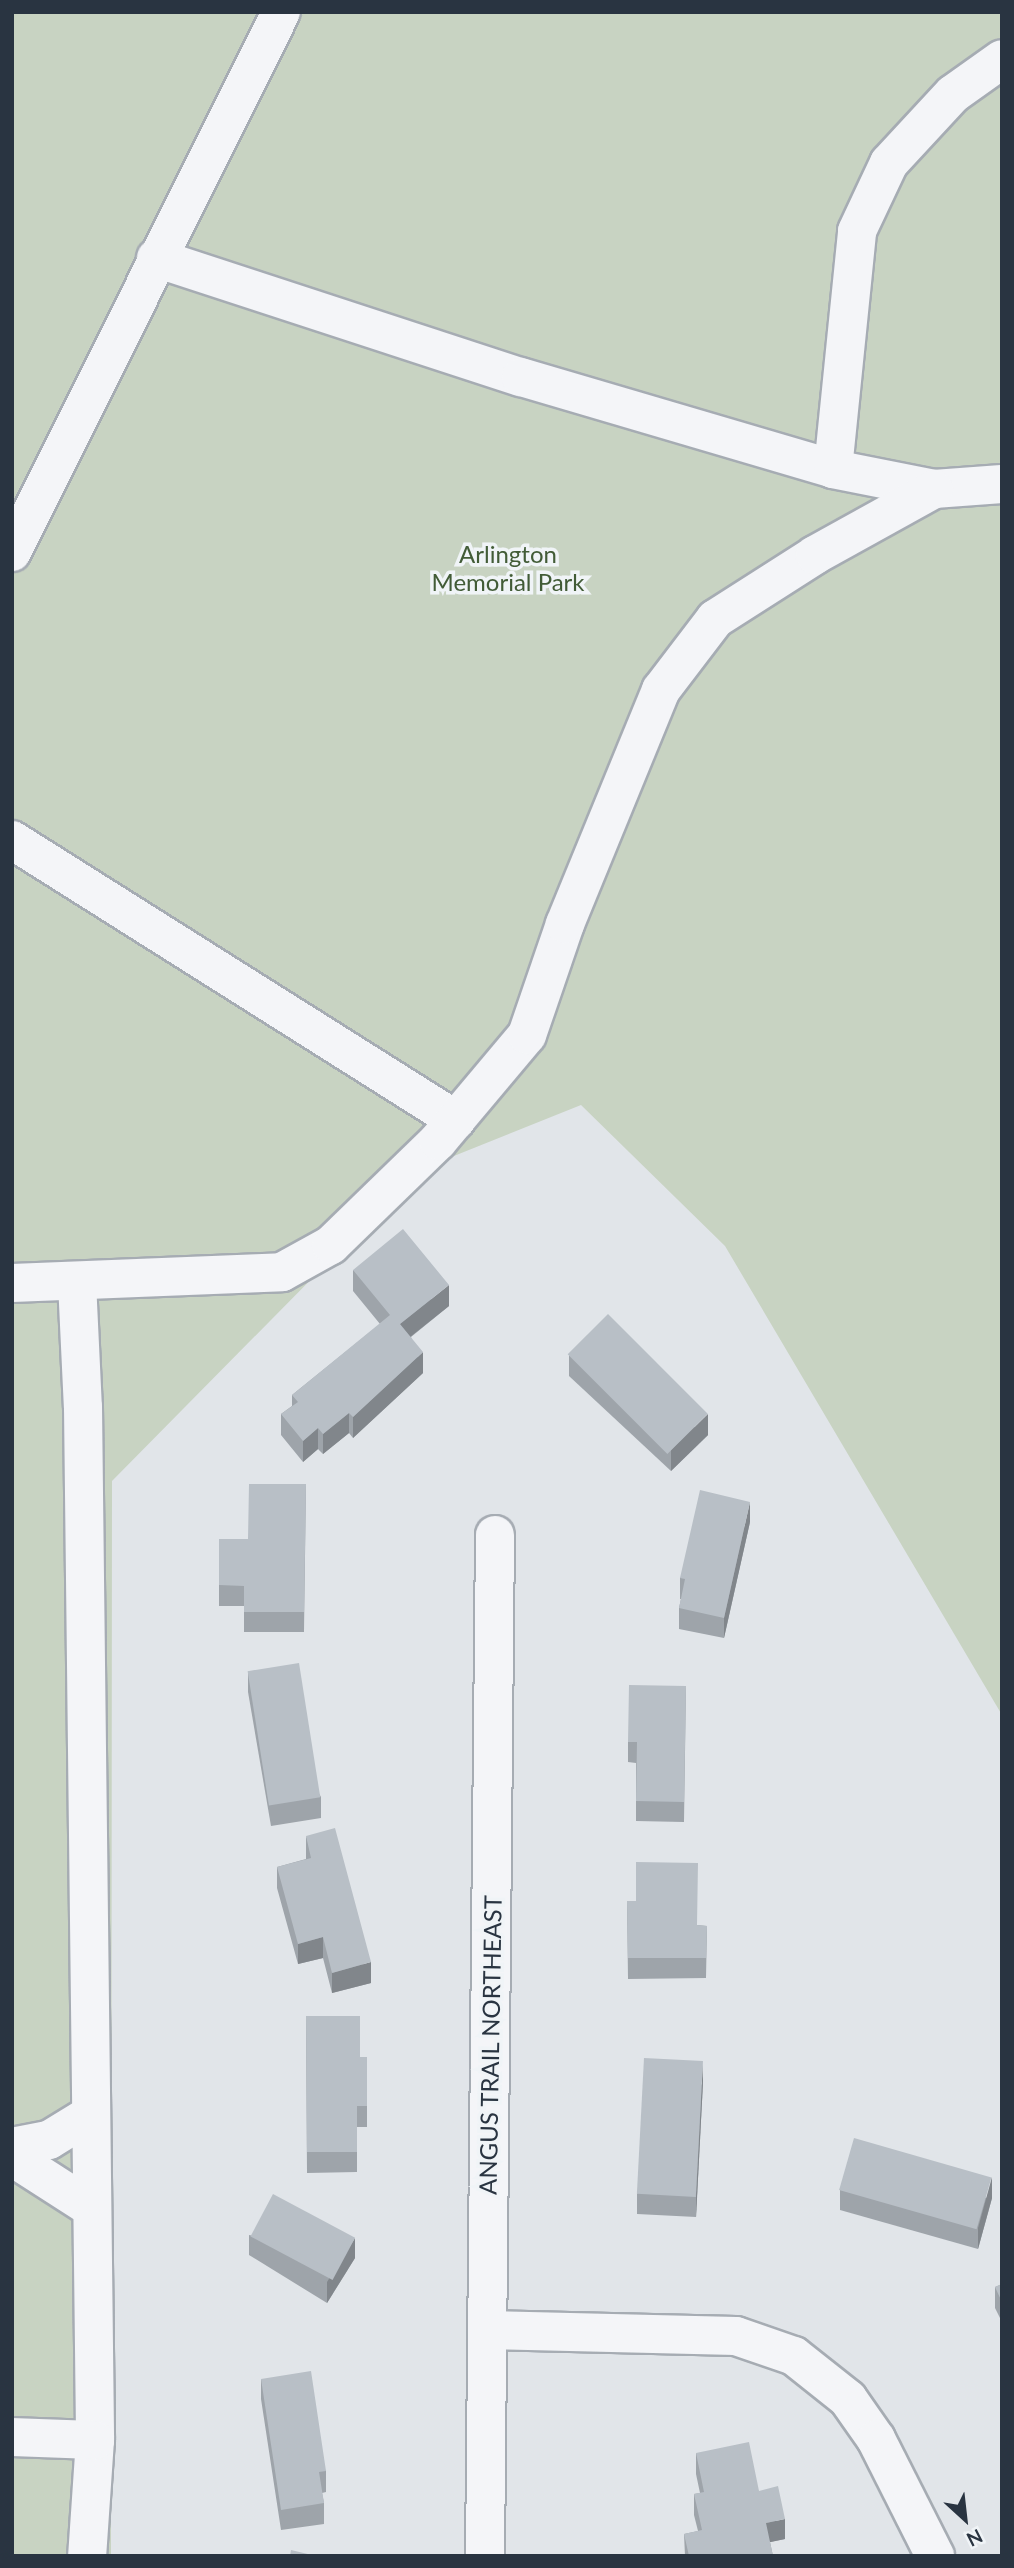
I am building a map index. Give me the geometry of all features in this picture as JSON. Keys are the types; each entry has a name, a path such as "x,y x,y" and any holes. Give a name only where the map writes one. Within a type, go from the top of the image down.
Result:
{"street":[{"path":"12,552 156,258 281,12"},
{"path":"833,469 857,231 889,163 953,94 1002,59"},
{"path":"156,258 521,377 833,469 934,489 1002,484"},
{"path":"12,1283 282,1272 331,1245 456,1120 527,1035 565,924 661,690 715,619 815,555 934,489"},
{"path":"12,840 456,1120"},
{"path":"77,1282 83,1407 88,2116 95,2440 88,2556"},
{"name":"ANGUS TRAIL NORTHEAST","path":"485,2556 495,1535"},
{"path":"12,2147 22,2149 49,2140 88,2116"},
{"path":"12,2157 90,2207"},
{"path":"487,2330 736,2336 794,2356 848,2399 876,2439 935,2556"},
{"path":"12,2437 95,2440"}],"green space":[{"name":"Arlington Memorial Park","path":"12,12 1002,12 1002,1715 725,1246 581,1105 419,1170 112,1481 111,2556 12,2556"}],"building":[{"path":"403,1229 449,1285 400,1324 423,1352 353,1417 349,1413 323,1434 318,1428 303,1441 281,1414 298,1402 292,1395 390,1315 353,1270"},
{"path":"608,1314 708,1414 667,1454 568,1354"},
{"path":"249,1484 306,1484 304,1612 244,1612 244,1586 219,1585 219,1539 248,1539"},
{"path":"700,1490 750,1502 724,1618 679,1608 685,1579 680,1578"},
{"path":"299,1663 320,1797 269,1805 248,1671"},
{"path":"629,1685 686,1686 684,1802 636,1801 637,1742 628,1742"},
{"path":"335,1828 371,1962 332,1973 323,1937 298,1944 277,1867 311,1858 306,1836"},
{"path":"636,1862 698,1863 697,1925 707,1926 706,1958 628,1958 627,1901 636,1901"},
{"path":"306,2016 360,2016 360,2057 367,2057 367,2106 357,2106 357,2152 307,2152"},
{"path":"644,2058 703,2061 696,2197 637,2194"},
{"path":"854,2138 991,2177 977,2229 839,2190"},
{"path":"273,2194 355,2238 333,2280 250,2236"},
{"path":"1002,2284 1002,2302 995,2287"},
{"path":"311,2371 326,2471 319,2472 324,2503 281,2510 261,2379"},
{"path":"749,2442 759,2491 778,2486 785,2519 766,2523 773,2556 689,2556 684,2534 702,2530 694,2494 704,2492 696,2453"},
{"path":"291,2550 316,2556 290,2556"}]}
